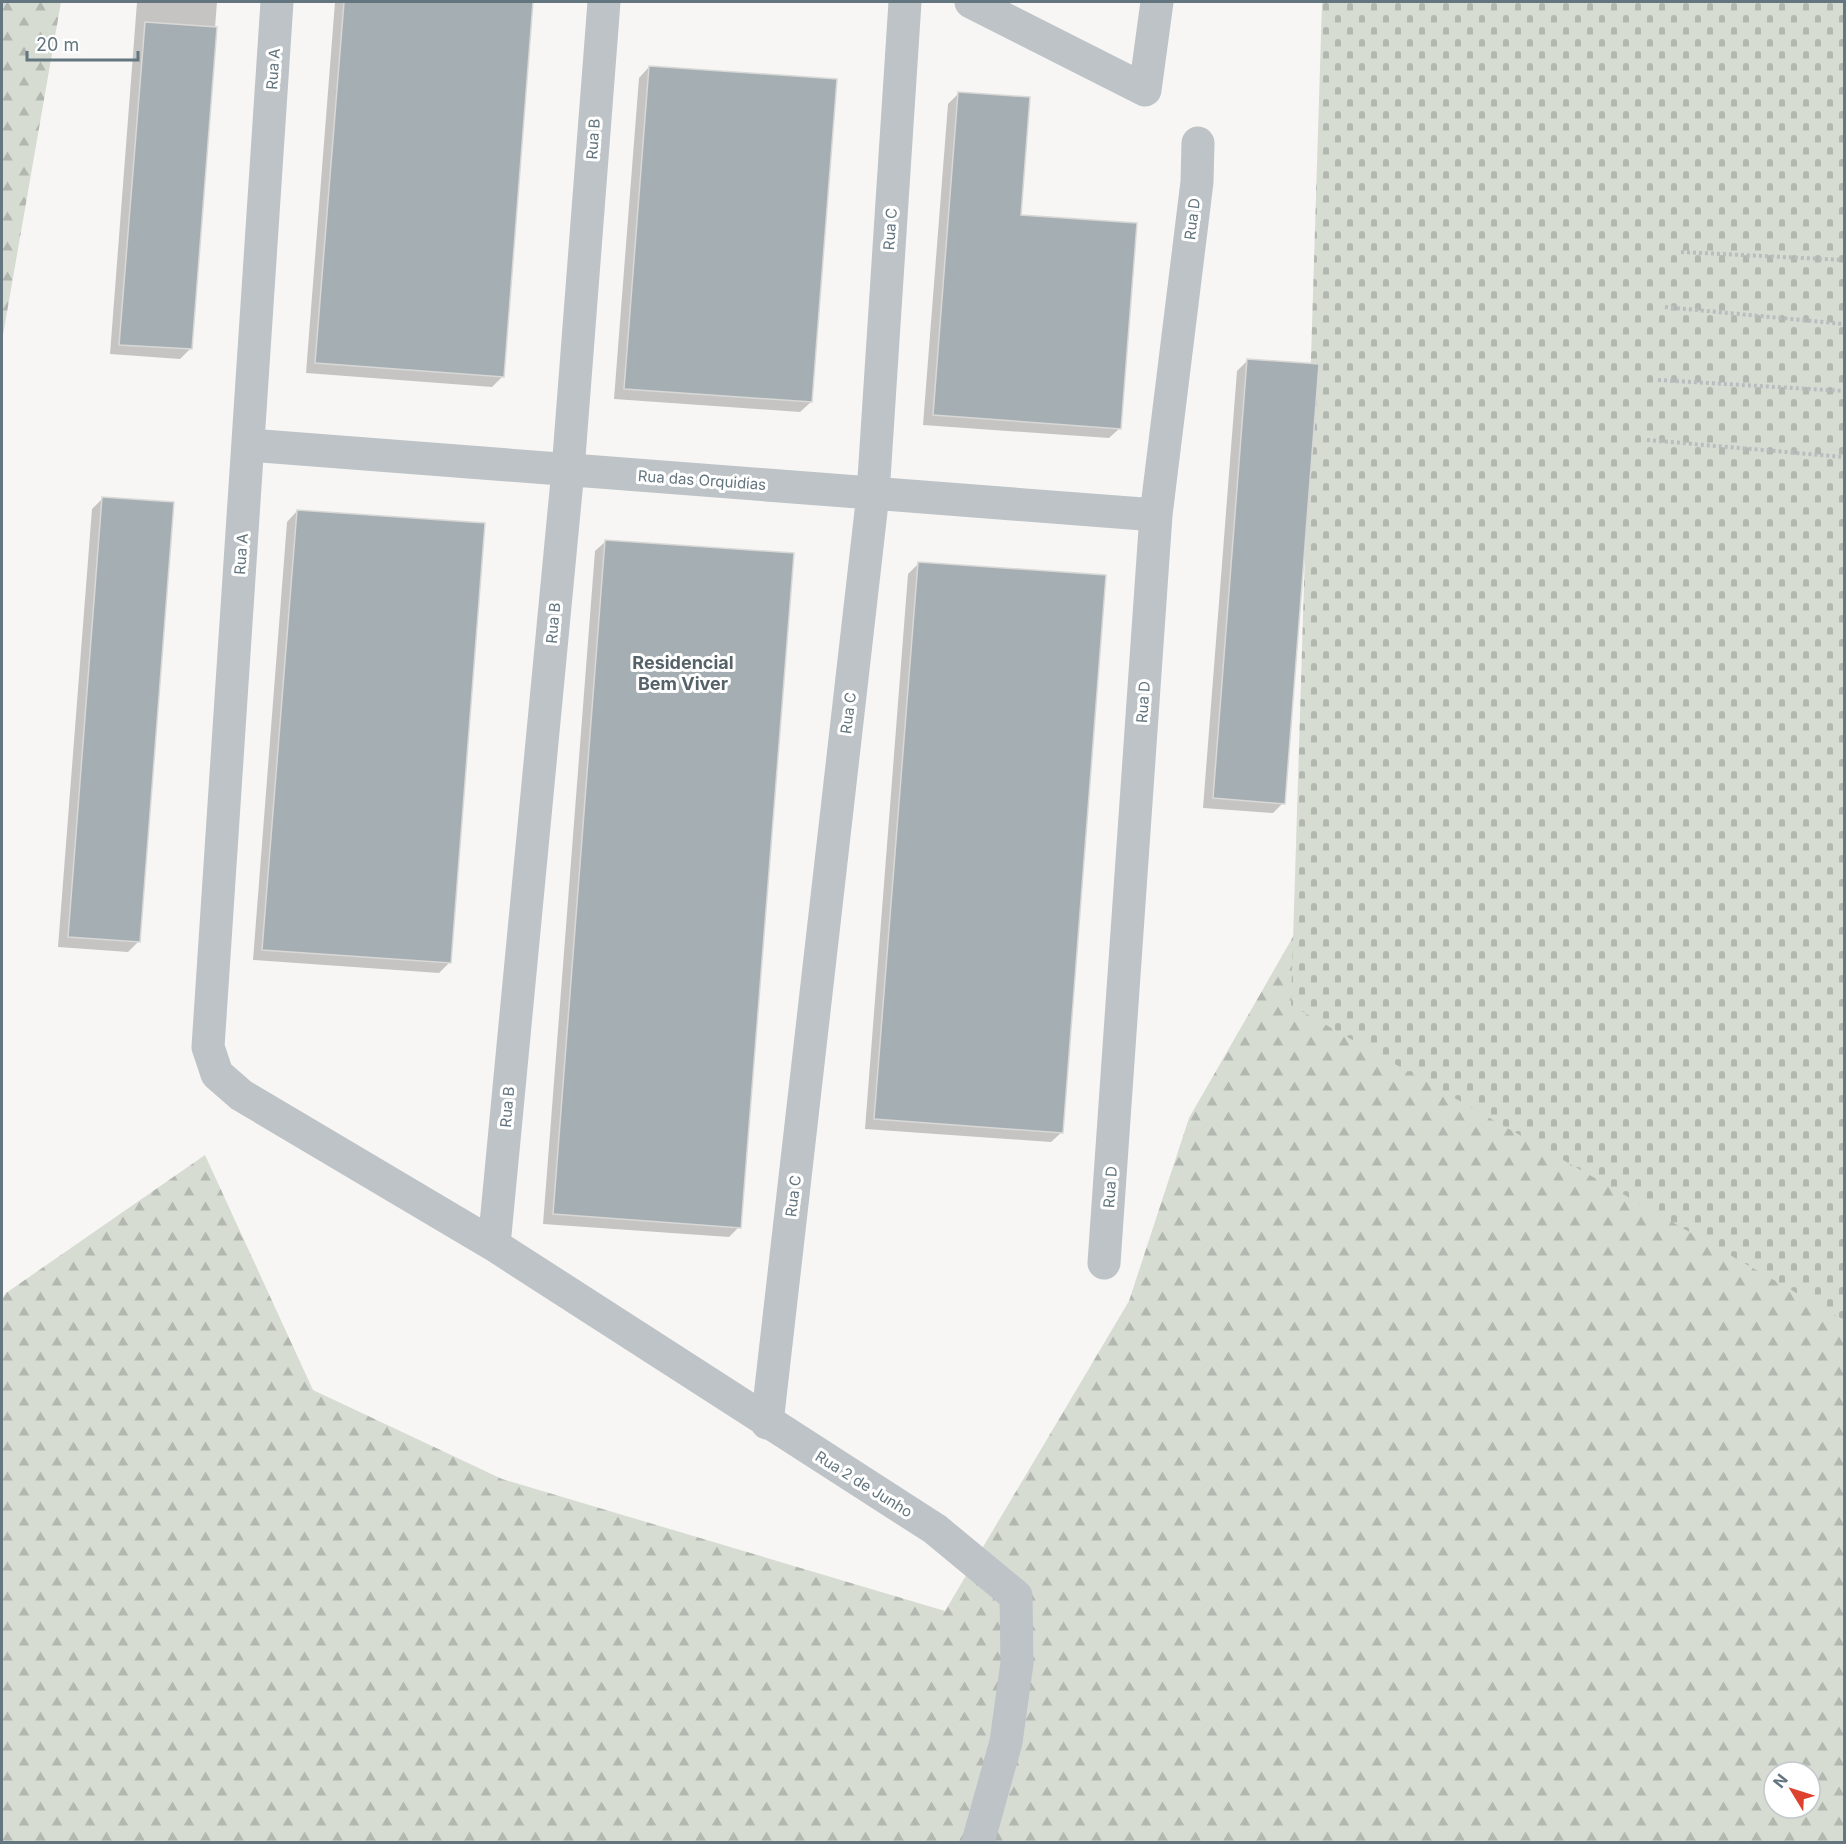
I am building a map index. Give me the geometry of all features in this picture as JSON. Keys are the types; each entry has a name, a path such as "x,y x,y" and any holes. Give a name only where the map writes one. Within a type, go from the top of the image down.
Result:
{"street":[{"name":"Rua A","path":"277,2 208,1047 218,1074 241,1095 494,1245"},
{"name":"Rua B","path":"494,1245 568,470 604,2"},
{"name":"Rua C","path":"767,1423 873,494 905,2"},
{"path":"971,2 1145,90 1157,2"},
{"name":"Rua D","path":"1104,1263 1156,515 1197,182 1198,142"},
{"name":"Rua das Orquidias","path":"249,445 1156,515"},
{"name":"Rua 2 de Junho","path":"494,1245 767,1423 935,1529 1016,1596 1017,1663 1006,1742 978,1842"}],"path":[{"path":"1681,252 1845,260"},
{"path":"1665,307 1845,324"},
{"path":"1658,380 1845,391"},
{"path":"1647,440 1845,457"}],"green space":[{"path":"2,2 61,2 2,341"},
{"path":"1322,2 1844,2 1844,1320 1291,1005"},
{"path":"1352,834 1844,1319 1844,1842 2,1842 2,1299 6,1293 205,1155 313,1390 502,1479 945,1611 1129,1301 1189,1118"}],"building":[{"path":"344,2 533,2 504,377 315,363"},
{"path":"145,22 217,27 192,349 119,345"},
{"path":"649,66 837,79 812,402 624,389"},
{"path":"958,92 1030,97 1021,215 1137,223 1121,429 933,415"},
{"path":"1247,359 1319,364 1285,804 1213,798"},
{"path":"102,497 174,502 140,942 68,937"},
{"path":"297,510 485,523 451,963 262,950"},
{"path":"605,540 794,553 741,1228 553,1214"},
{"path":"918,562 1106,575 1063,1133 874,1119"}],"district":[{"name":"Residencial Bem Viver","path":"683,672"}]}
